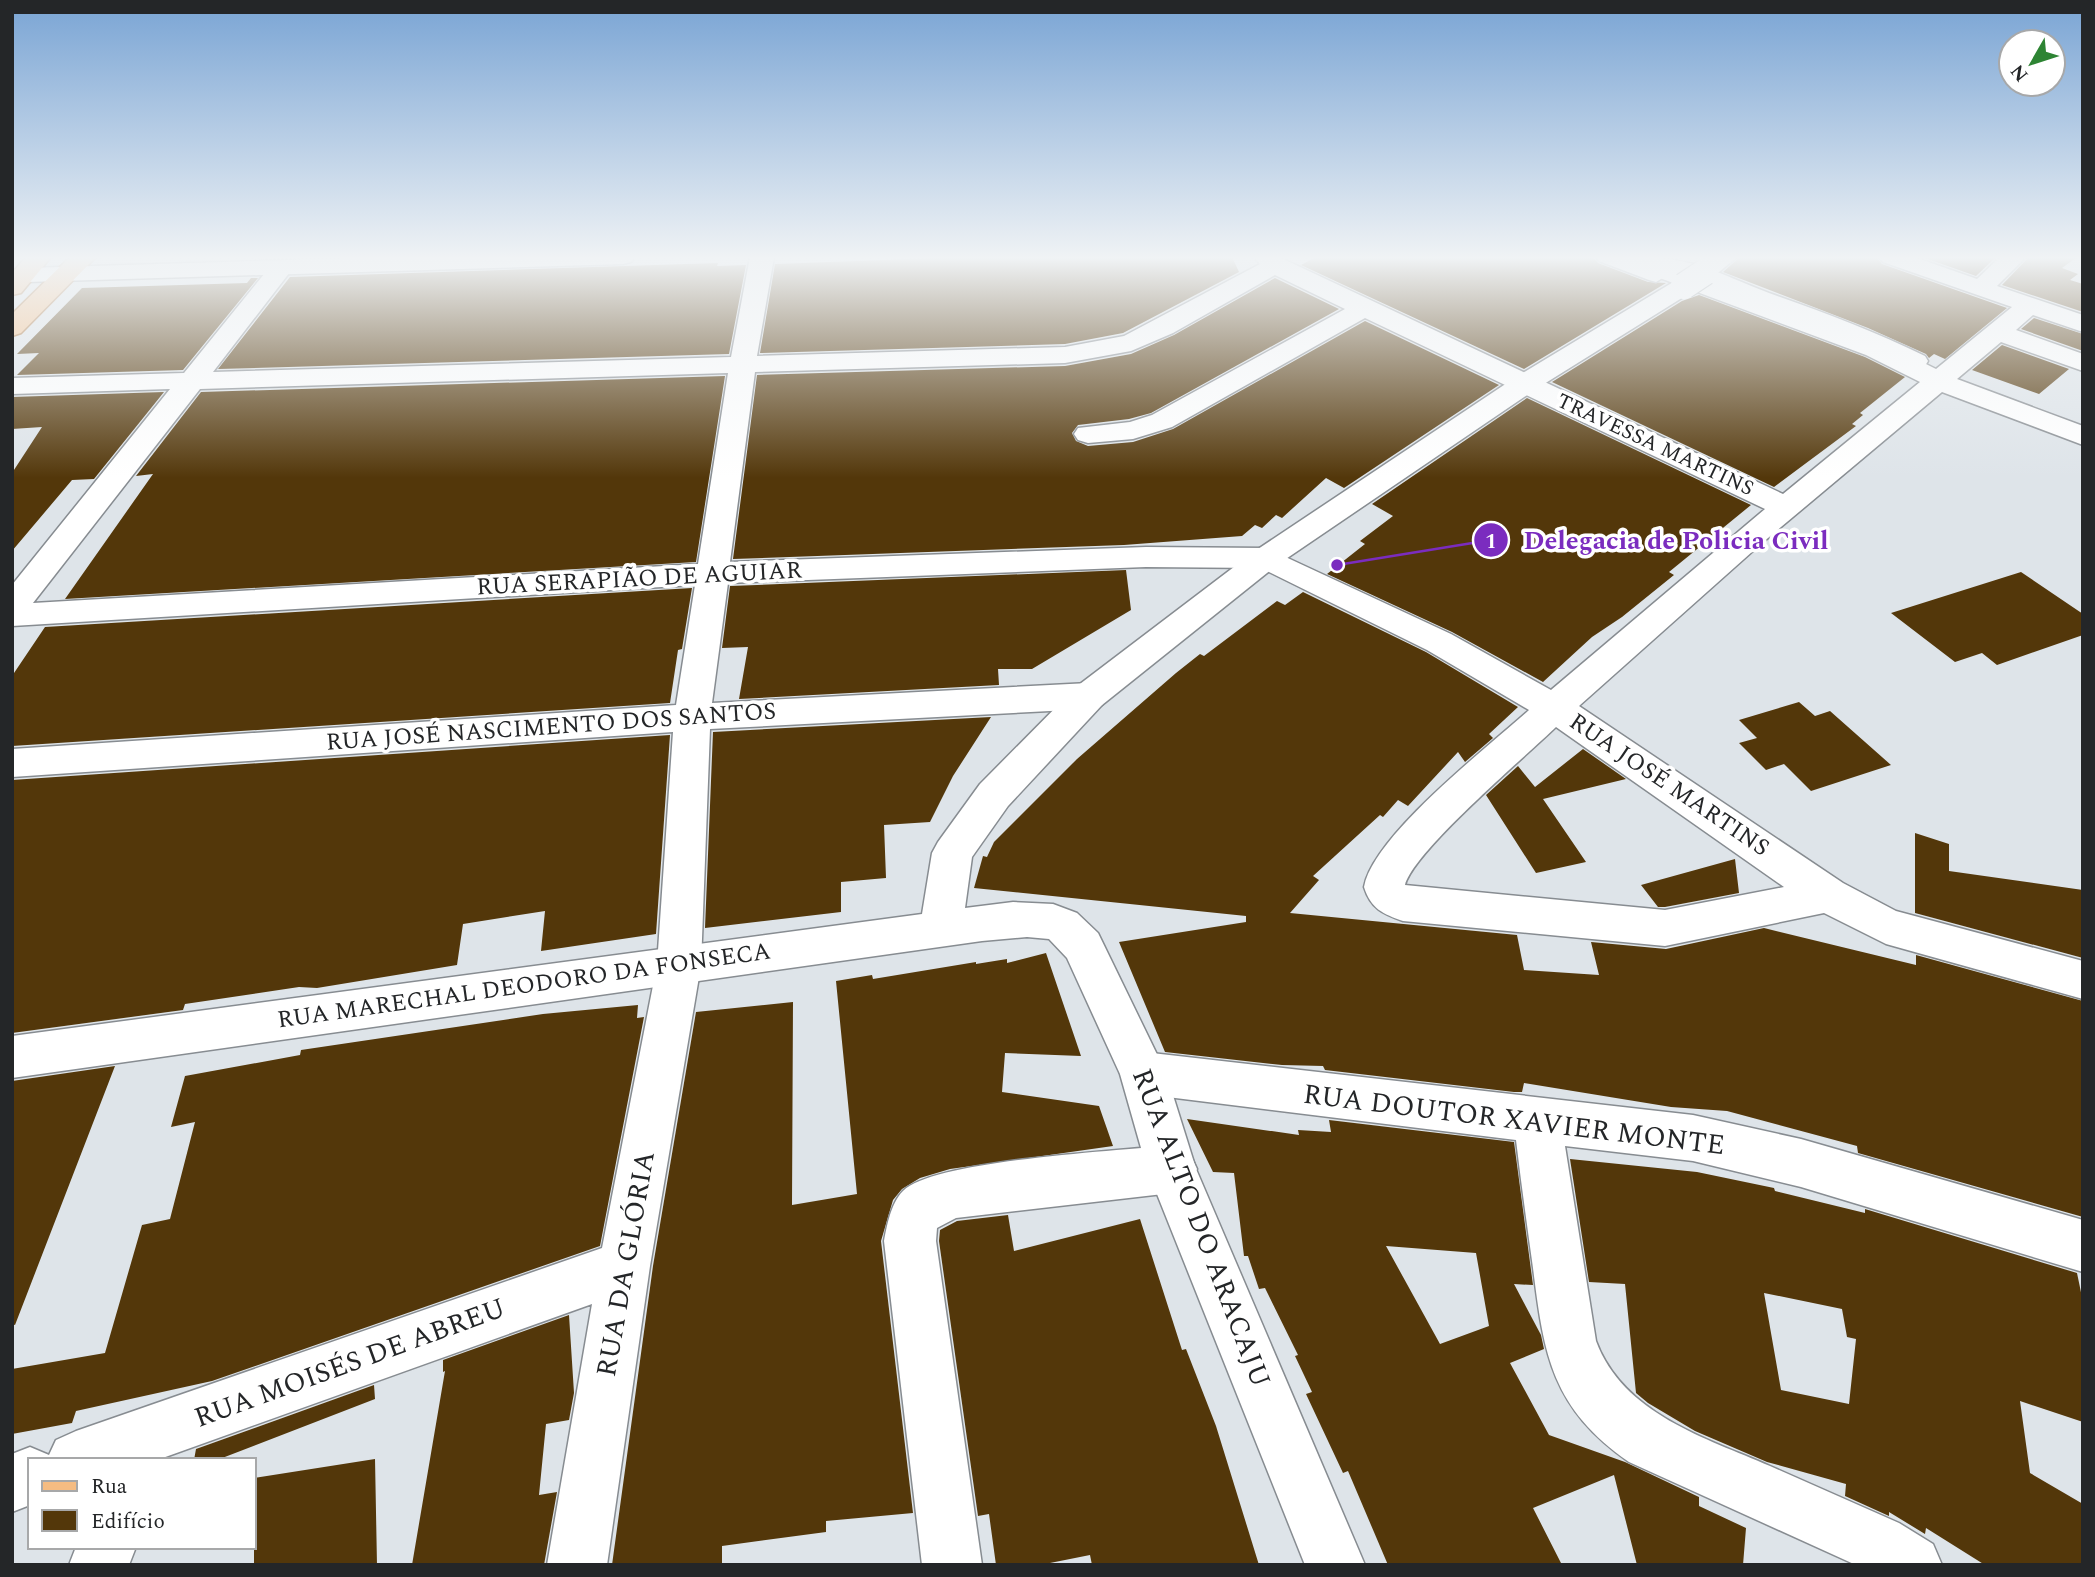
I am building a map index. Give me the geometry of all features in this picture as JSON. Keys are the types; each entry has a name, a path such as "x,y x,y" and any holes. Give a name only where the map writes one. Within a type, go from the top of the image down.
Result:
{"street":[{"path":"16,611 232,331"},
{"name":"RUA DA GLÓRIA","path":"578,1565 624,1266 678,965 692,717 749,331"},
{"path":"12,386 195,378 1065,355 1131,343 1158,331"},
{"path":"1088,434 1133,430 1162,421 1202,402 1326,331"},
{"name":"TRAVESSA MARTINS","path":"1414,331 1784,506"},
{"path":"941,929 952,853 994,795 1089,696 1266,558 1526,383 1614,331"},
{"path":"1827,331 1875,349 1936,380 2083,436"},
{"path":"1828,895 1665,928 1581,918 1403,904 1391,899 1385,890 1385,881 1409,845 1553,707 1784,506 1997,332 2083,363"},
{"name":"RUA SERAPIÃO DE AGUIAR","path":"16,611 715,573 1146,556 1266,558"},
{"name":"RUA JOSÉ MARTINS","path":"1266,558 1439,642 1553,707 1828,895 1886,926 2083,979"},
{"name":"RUA JOSÉ NASCIMENTO DOS SANTOS","path":"12,762 692,717 1089,696"},
{"name":"RUA MARECHAL DEODORO DA FONSECA","path":"12,1057 941,929 1035,920"},
{"name":"RUA ALTO DO ARACAJU","path":"1035,920 1055,922 1070,930 1083,946 1143,1073 1172,1168 1335,1565"},
{"name":"RUA DOUTOR XAVIER MONTE","path":"1143,1073 1693,1138 1787,1160 2083,1247"},
{"path":"1537,1119 1569,1341 1578,1371 1594,1394 1619,1422 1649,1442 1878,1545 1912,1565"},
{"path":"952,1565 909,1241 912,1219 925,1202 956,1193 1172,1168"},
{"name":"RUA MOISÉS DE ABREU","path":"86,1458 152,1445 624,1266"}],"building":[{"path":"40,331 215,331 183,370 17,375 39,353 17,354"},
{"path":"248,331 733,331 729,354 218,369"},
{"path":"764,331 1128,331 1065,344 760,353"},
{"path":"1182,331 1300,331 1151,413 1129,419 1078,425 1072,433 1076,441 1088,446 1133,442 1173,429 1348,331 1385,331 1499,385 1344,488 1326,478 1282,518 1276,515 1262,528 1255,525 1242,536 1124,545 733,559 757,375 1065,366 1131,354"},
{"path":"1442,331 1587,331 1524,369"},
{"path":"1635,331 1794,331 1865,357 1905,377 1860,413 1863,415 1852,424 1856,426 1774,487 1552,382"},
{"path":"1874,331 1980,331 1945,359 1934,354 1929,358 1926,354"},
{"path":"2025,331 2073,331 2083,334 2083,351"},
{"path":"2002,345 2069,369 2039,394 1972,370"},
{"path":"725,376 696,562 65,599 153,474 136,476 201,392"},
{"path":"164,392 94,479 72,480 12,551 12,473 42,427 12,429 12,397"},
{"path":"1527,398 1751,505 1669,572 1674,575 1622,617 1592,637 1543,682 1452,632 1327,574 1365,544 1360,541 1393,516 1372,504"},
{"path":"1126,570 1131,610 1032,669 998,669 999,685 739,699 748,647 722,648 730,586"},
{"path":"2021,572 2083,614 2083,635 1997,665 1982,653 1955,662 1891,613"},
{"path":"692,588 682,649 678,650 670,703 12,746 12,676 45,627"},
{"path":"1303,592 1426,652 1518,707 1489,734 1493,738 1465,762 1458,752 1408,806 1398,800 1383,817 1380,815 1313,876 1319,880 1290,913 1517,935 1524,970 1599,975 1591,942 1666,949 1764,928 1916,965 1916,955 2083,1001 2083,1217 1858,1153 1857,1146 1727,1111 1671,1107 1524,1083 1522,1092 1514,1092 1325,1070 1323,1066 1282,1065 1165,1052 1119,942 1246,922 1246,916 974,888 983,856 987,857 994,842 1077,759 1176,673 1200,654 1204,656 1277,601 1285,605"},
{"path":"1799,702 1815,716 1830,711 1891,765 1811,791 1784,764 1766,770 1739,743 1757,738 1739,720"},
{"path":"991,717 953,776 930,822 884,825 886,878 841,882 841,912 705,928 713,732"},
{"path":"670,735 656,934 541,951 545,911 463,924 457,965 317,988 299,987 185,1004 183,1010 12,1033 12,780"},
{"path":"1583,749 1626,779 1543,799 1586,862 1536,873 1486,795 1518,766 1535,787"},
{"path":"1915,833 1949,844 1949,871 2083,890 2083,958 1915,913"},
{"path":"1735,859 1739,893 1658,907 1641,885"},
{"path":"1046,953 1081,1056 1005,1053 1002,1092 1099,1106 1113,1146 950,1169 920,1178 902,1189 893,1200 881,1241 913,1513 826,1521 826,1532 722,1546 722,1565 612,1565 653,1266 696,1012 793,1002 792,1205 857,1194 836,981 872,975 873,979 976,962 1007,959 1007,963"},
{"path":"638,1005 637,1018 644,1017 600,1246 212,1381 76,1411 72,1423 12,1434 12,1369 105,1353 142,1225 170,1219 195,1122 171,1127 185,1076 300,1055 301,1050 543,1014"},
{"path":"115,1066 15,1325 12,1324 12,1081"},
{"path":"1187,1119 1299,1135 1298,1130 1331,1132 1329,1120 1514,1142 1533,1285 1514,1284 1541,1335 1544,1349 1510,1363 1549,1435 1625,1462 1699,1497 1699,1506 1746,1528 1743,1565 1637,1565 1614,1475 1533,1508 1562,1565 1388,1565 1348,1471 1343,1473 1306,1394 1312,1392 1295,1356 1298,1355 1265,1288 1259,1289 1248,1256 1244,1256 1234,1173 1213,1172","holes":["1386,1246 1476,1253 1489,1326 1440,1344"]},
{"path":"1570,1159 1697,1172 1774,1188 1775,1191 1865,1213 1865,1209 2077,1273 2083,1302 2083,1422 2020,1401 2030,1473 2083,1504 2083,1565 1985,1565 1926,1528 1925,1534 1889,1512 1889,1516 1845,1496 1846,1484 1767,1462 1695,1431 1636,1393 1625,1284 1589,1282","holes":["1764,1293 1842,1309 1847,1337 1856,1339 1849,1404 1781,1390"]},
{"path":"1008,1215 1014,1251 1140,1219 1182,1350 1186,1349 1216,1426 1259,1565 1092,1565 1090,1555 1040,1565 996,1565 989,1514 978,1516 939,1241 940,1230 957,1221"},
{"path":"569,1315 574,1393 569,1420 546,1424 539,1495 557,1492 544,1565 412,1565 445,1371 443,1372 443,1360"},
{"path":"374,1385 375,1399 222,1458 194,1458 196,1449"},
{"path":"375,1459 377,1565 254,1565 256,1478"}],"place":[{"name":"Delegacia de Policia Civil","path":"1337,565"}]}
